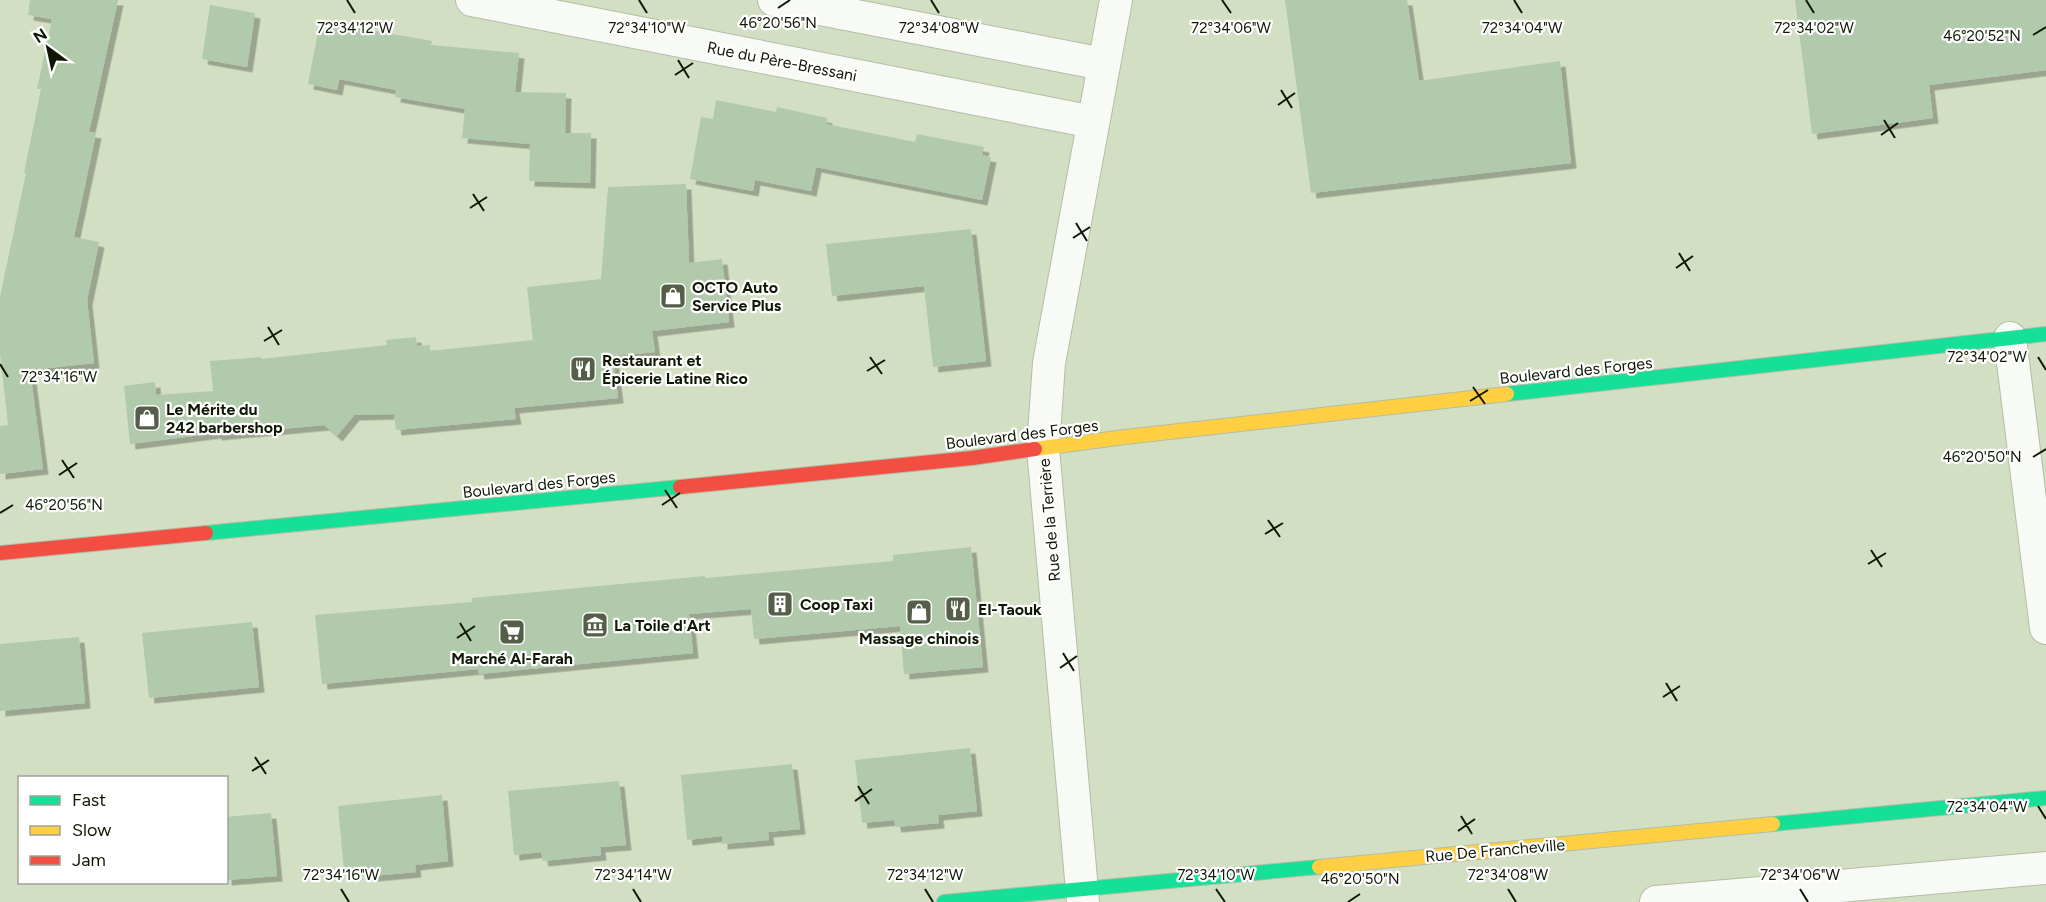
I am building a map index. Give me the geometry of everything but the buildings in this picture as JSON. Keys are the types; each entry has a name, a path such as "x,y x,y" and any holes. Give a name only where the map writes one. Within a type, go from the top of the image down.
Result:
{"main road":[{"name":"Boulevard des Forges","path":"0,553 948,460 1136,436 2046,334"},
{"name":"Rue De Francheville","path":"944,902 1082,896 2046,798"}],"street":[{"name":"Rue du Père-Bressani","path":"472,0 1093,122"},
{"path":"774,0 1104,64"},
{"name":"Rue de la Terrière","path":"1082,896 1043,448 1049,363 1116,0"},
{"path":"2010,338 2046,628"},
{"path":"1656,902 2046,868"}],"traffic: fast":[{"path":"1507,394 2046,334"},
{"path":"206,533 680,487"},
{"path":"1773,824 2046,798"},
{"path":"944,902 1319,867"}],"traffic: slow":[{"path":"1035,449 1507,394"},
{"path":"1319,867 1773,824"}],"traffic: jam":[{"path":"680,487 972,458 1035,449"},
{"path":"0,553 206,533"}],"place":[{"name":"OCTO Auto Service Plus","path":"673,296"},
{"name":"Restaurant et Épicerie Latine Rico","path":"583,369"},
{"name":"Le Mérite du 242 barbershop","path":"147,418"},
{"name":"Coop Taxi","path":"780,604"},
{"name":"El-Taouk","path":"958,609"},
{"name":"Massage chinois","path":"919,612"},
{"name":"La Toile d'Art","path":"595,625"},
{"name":"Marché Al-Farah","path":"512,632"}]}
